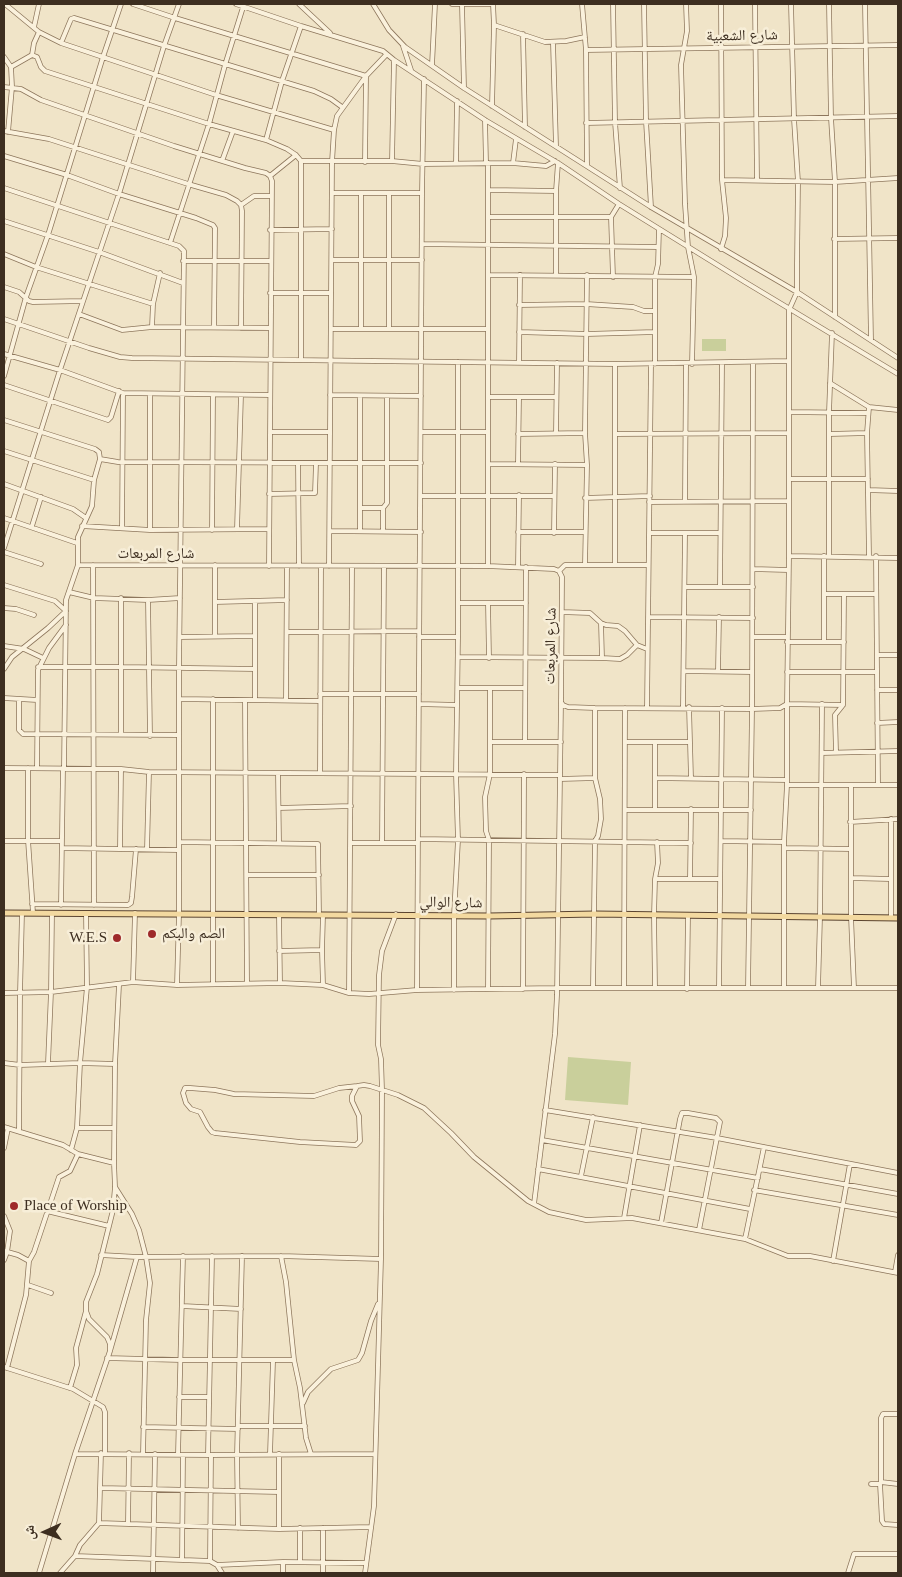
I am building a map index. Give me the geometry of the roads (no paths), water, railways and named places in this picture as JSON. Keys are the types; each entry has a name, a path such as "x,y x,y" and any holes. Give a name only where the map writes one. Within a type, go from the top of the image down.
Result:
{"main road":[{"name":"شارع الوالي","path":"4,913 22,913 32,909 52,913 489,916 595,914 898,918"}],"street":[{"path":"4,4 39,32 61,42 216,95 334,130"},
{"path":"34,27 39,4"},
{"path":"4,376 26,297 48,235 103,57 122,4"},
{"path":"133,4 366,76"},
{"path":"4,548 179,4"},
{"path":"236,4 377,49 516,139 557,162 619,204 789,310 832,333 898,374"},
{"path":"299,4 332,35"},
{"path":"373,4 389,30 402,44 464,88 651,207 797,292 898,358"},
{"path":"432,65 434,4"},
{"path":"452,4 493,4 492,106"},
{"path":"462,4 464,88"},
{"path":"582,4 586,50 587,166"},
{"path":"613,4 615,122 620,188"},
{"path":"644,4 646,121 651,207"},
{"path":"686,4 688,32 681,65 688,247 694,277 692,364"},
{"path":"721,4 722,180 726,218 722,248"},
{"path":"755,4 757,180"},
{"path":"784,988 784,842 787,783 789,556 788,361 789,310 797,292 798,182 794,119 792,4"},
{"path":"829,4 831,118 835,182 835,317"},
{"path":"865,4 871,340"},
{"path":"170,243 209,124 244,5"},
{"path":"61,42 73,18 314,91 342,107"},
{"path":"494,25 553,43 585,37"},
{"path":"266,140 282,81 301,26"},
{"path":"32,55 34,43 39,32"},
{"path":"524,34 525,127"},
{"path":"553,43 556,146"},
{"path":"402,44 411,70"},
{"name":"شارع الشعبية","path":"586,50 898,45"},
{"path":"11,67 32,55"},
{"path":"32,55 37,57 40,67 45,71 209,124 266,140 296,155 301,161 301,360"},
{"path":"330,566 330,361 334,130 337,116 342,107 366,76 386,55"},
{"path":"4,57 11,67 12,87 6,131 42,137 226,195 237,201 242,210 241,328"},
{"path":"392,162 394,60"},
{"path":"366,76 366,162"},
{"path":"417,990 424,79"},
{"path":"4,87 24,90 41,100 85,116 199,154 266,173 270,176 272,181 270,230 269,566"},
{"path":"456,163 457,100"},
{"path":"586,123 898,116"},
{"path":"486,120 489,190 488,566"},
{"path":"222,161 233,131"},
{"path":"513,163 516,139"},
{"path":"270,176 296,155"},
{"path":"4,156 67,175 213,225 215,228 214,327"},
{"path":"301,161 423,164 513,163 546,166 557,162"},
{"path":"556,274 557,162"},
{"path":"722,180 835,182 867,178 898,178"},
{"path":"4,188 183,249 177,985"},
{"path":"489,190 556,191"},
{"path":"332,192 422,193"},
{"path":"361,193 361,329"},
{"path":"389,193 389,329"},
{"path":"240,205 254,196 271,196"},
{"path":"613,277 611,217 619,204"},
{"path":"489,217 611,217"},
{"path":"4,222 99,252 183,283"},
{"path":"646,708 650,434 655,277 659,228"},
{"path":"270,230 332,229"},
{"path":"834,239 898,238"},
{"path":"422,244 658,247"},
{"path":"4,254 36,267 153,304"},
{"path":"332,260 422,260"},
{"path":"183,261 270,261"},
{"path":"152,327 153,304 160,273"},
{"path":"489,275 556,274 613,277 694,277"},
{"path":"519,363 520,275"},
{"path":"585,565 587,275"},
{"path":"4,287 19,292 29,301 33,302 83,301"},
{"path":"270,293 331,293"},
{"path":"519,305 586,304 633,307 644,311 654,311"},
{"path":"79,314 122,330 152,327 270,328"},
{"path":"4,320 120,357 182,360 586,364 692,364 788,361"},
{"path":"331,329 488,329"},
{"path":"519,332 587,334 654,332"},
{"path":"830,556 829,412 832,333"},
{"path":"4,354 60,370 121,392 183,395 270,395"},
{"path":"454,990 454,915 458,840 456,774 458,688 458,362"},
{"path":"748,988 753,637 753,362"},
{"path":"556,433 557,363"},
{"path":"720,587 722,363"},
{"path":"615,364 615,565"},
{"path":"685,502 686,364"},
{"path":"830,383 869,407 898,410"},
{"path":"4,385 108,420 121,392"},
{"path":"121,392 124,461 122,528"},
{"path":"150,394 150,530"},
{"path":"212,530 213,394"},
{"path":"237,529 241,395"},
{"path":"330,395 421,396"},
{"path":"360,396 360,531"},
{"path":"360,508 383,508 388,503 387,396"},
{"path":"489,397 556,397"},
{"path":"518,464 519,397"},
{"path":"869,407 867,433 869,556"},
{"path":"789,412 868,413"},
{"path":"4,420 100,452 94,480 92,506 82,526 77,543 78,565 66,600 61,905"},
{"path":"270,432 330,432"},
{"path":"421,432 488,432"},
{"path":"518,434 585,433"},
{"path":"614,434 789,433"},
{"path":"830,434 867,433"},
{"path":"4,451 94,480"},
{"path":"100,459 118,462 421,463"},
{"path":"298,462 299,566"},
{"path":"269,494 315,493 316,463"},
{"path":"488,464 587,465"},
{"path":"554,533 555,464"},
{"path":"789,479 868,479"},
{"path":"4,484 73,509 86,518"},
{"path":"868,490 898,491"},
{"path":"518,495 518,567"},
{"path":"421,496 554,496"},
{"path":"585,498 650,496"},
{"path":"32,526 42,497"},
{"path":"649,502 788,501"},
{"path":"383,508 384,531"},
{"path":"4,518 32,526 77,543"},
{"path":"82,526 150,530 269,529"},
{"path":"330,531 420,532"},
{"path":"518,532 585,532"},
{"path":"649,533 720,533"},
{"path":"683,707 685,533"},
{"path":"4,552 41,564"},
{"path":"789,556 876,556 898,558"},
{"path":"824,556 824,642"},
{"path":"876,556 878,785"},
{"name":"شارع المربعات","path":"78,565 488,566 549,568 559,571 562,577 561,702 563,706 752,709 780,708 787,704 843,705"},
{"path":"93,565 94,905"},
{"path":"559,571 565,566 648,565"},
{"path":"215,566 215,636"},
{"path":"286,700 287,566"},
{"path":"320,773 321,566"},
{"path":"349,993 352,566"},
{"path":"382,843 384,566"},
{"path":"525,741 526,567"},
{"path":"753,569 788,570"},
{"path":"4,585 55,601 66,611"},
{"path":"685,587 753,587"},
{"path":"69,592 94,598 148,600 180,598"},
{"path":"824,594 876,594"},
{"path":"836,752 835,715 843,705 844,594"},
{"path":"121,598 122,734"},
{"path":"148,600 150,736"},
{"path":"215,602 287,600"},
{"path":"255,601 255,700"},
{"path":"458,603 526,603"},
{"path":"488,603 489,658"},
{"path":"4,608 16,609 34,615"},
{"path":"4,669 12,657 24,649 66,611"},
{"path":"562,612 590,613 601,623 618,626 625,631 637,646 647,649"},
{"path":"648,617 753,618"},
{"path":"718,671 719,617"},
{"path":"601,623 602,658"},
{"path":"37,767 38,667 66,625"},
{"path":"287,632 419,631"},
{"path":"180,637 255,636"},
{"path":"419,638 458,637"},
{"path":"753,637 844,642"},
{"path":"4,646 24,649 43,658"},
{"path":"458,657 620,659 637,646"},
{"path":"877,655 898,655"},
{"path":"38,667 255,669"},
{"path":"684,671 752,672"},
{"path":"787,672 877,672"},
{"path":"458,688 525,688"},
{"path":"488,989 489,840 486,831 485,797 490,774 490,688"},
{"path":"877,690 898,690"},
{"path":"320,694 419,694"},
{"path":"4,698 37,700"},
{"path":"19,699 20,732 38,734 179,735"},
{"path":"179,699 320,701"},
{"path":"213,984 214,699"},
{"path":"246,700 247,983"},
{"path":"534,1204 555,1034 559,915 561,702"},
{"path":"419,704 457,705"},
{"path":"818,988 822,704"},
{"path":"690,707 691,778"},
{"path":"593,988 595,841 598,836 601,819 600,799 595,778 595,708"},
{"path":"624,988 626,915 625,708"},
{"path":"719,988 722,708"},
{"path":"877,722 898,722"},
{"path":"490,742 561,742"},
{"path":"625,742 690,742"},
{"path":"655,742 655,809"},
{"path":"822,752 898,751"},
{"path":"4,768 93,768 149,772 524,774 595,778"},
{"path":"28,768 28,840 32,909 61,905 123,905 131,903 136,849"},
{"path":"120,848 121,769"},
{"path":"147,849 149,772"},
{"path":"278,773 279,842"},
{"path":"523,989 524,774"},
{"path":"656,778 751,779 822,785 898,784"},
{"path":"852,785 852,814 850,822 854,988"},
{"path":"278,808 351,806"},
{"path":"690,878 691,809"},
{"path":"625,810 751,810"},
{"path":"891,819 891,918"},
{"path":"850,822 898,819"},
{"path":"4,840 62,841"},
{"path":"351,842 523,840 691,843"},
{"path":"721,841 784,842"},
{"path":"178,842 318,844 323,985"},
{"path":"656,988 654,915 655,878 658,864 657,842"},
{"path":"62,848 178,850"},
{"path":"784,848 851,849"},
{"path":"247,875 319,875"},
{"path":"655,878 720,879"},
{"path":"851,878 890,879"},
{"path":"19,1131 22,913"},
{"path":"48,1063 52,913"},
{"path":"71,1150 77,1128 80,1063 87,987 86,913"},
{"path":"133,982 135,913"},
{"path":"279,914 280,983"},
{"path":"365,1573 374,1498 381,1259 382,1090 381,1059 378,1044 379,969 382,951 396,914"},
{"path":"687,989 688,915"},
{"path":"279,952 322,950"},
{"path":"4,994 51,992 133,982 177,985 247,983 323,985 349,993 557,988 898,988"},
{"path":"70,1388 76,1365 76,1348 86,1311 86,1302 97,1274 109,1226 115,1187 115,1064 119,985"},
{"path":"4,1063 20,1065 48,1063 115,1064"},
{"path":"357,1086 352,1102 359,1116 360,1141 356,1145 215,1134 208,1127 200,1112 191,1109 186,1103 183,1093 184,1088 190,1088 234,1094 314,1096 340,1088 364,1085 398,1095 424,1108 474,1157 534,1204 549,1212 586,1220 624,1218 661,1223 745,1239 788,1256 810,1256 896,1273 898,1255"},
{"path":"545,1110 678,1131 898,1173"},
{"path":"661,1223 681,1115 685,1112 719,1120 711,1170 698,1230"},
{"path":"581,1176 593,1117"},
{"path":"624,1218 640,1125"},
{"path":"4,1148 6,1128 63,1145 78,1154 114,1162"},
{"path":"77,1128 114,1128"},
{"path":"542,1140 758,1178"},
{"path":"745,1239 764,1147"},
{"path":"60,1573 99,1523 104,1409 93,1400 70,1388 5,1368 28,1285 29,1261 34,1252 59,1177 73,1168 78,1154"},
{"path":"833,1261 850,1164"},
{"path":"538,1169 750,1209"},
{"path":"760,1169 898,1194"},
{"path":"115,1187 132,1214 139,1230 150,1283 146,1320 143,1454"},
{"path":"754,1190 898,1215"},
{"path":"47,1211 109,1226"},
{"path":"4,1216 10,1231 4,1260"},
{"path":"5,1252 29,1261"},
{"path":"101,1255 137,1257 281,1256 381,1259"},
{"path":"178,1454 183,1256"},
{"path":"210,1561 208,1429 212,1256"},
{"path":"238,1528 237,1455 242,1256"},
{"path":"281,1256 286,1282 294,1360 311,1454"},
{"path":"39,1573 75,1454 110,1351 137,1257"},
{"path":"28,1285 51,1293"},
{"path":"302,1405 308,1392 331,1369 358,1360 380,1301"},
{"path":"182,1306 241,1309"},
{"path":"86,1311 94,1324 107,1337 110,1351"},
{"path":"107,1358 240,1361 294,1360"},
{"path":"270,1454 273,1361"},
{"path":"179,1397 209,1397"},
{"path":"898,1414 882,1414 881,1418 882,1521 884,1524 898,1525"},
{"path":"143,1427 208,1429 305,1426"},
{"path":"75,1454 374,1454"},
{"path":"128,1524 129,1454"},
{"path":"152,1573 155,1454"},
{"path":"279,1454 279,1528"},
{"path":"182,1560 184,1455"},
{"path":"871,1484 898,1484"},
{"path":"101,1488 279,1492"},
{"path":"99,1523 238,1528 371,1527"},
{"path":"300,1528 300,1562"},
{"path":"323,1528 323,1573"},
{"path":"848,1573 854,1554 898,1554"},
{"path":"75,1556 210,1561 222,1573"},
{"path":"217,1566 283,1562 366,1563"},
{"path":"283,1562 283,1573"}],"place":[{"name":"الصم والبكم","path":"152,934"},
{"name":"W.E.S","path":"117,938"},
{"name":"Place of Worship","path":"14,1206"}]}
